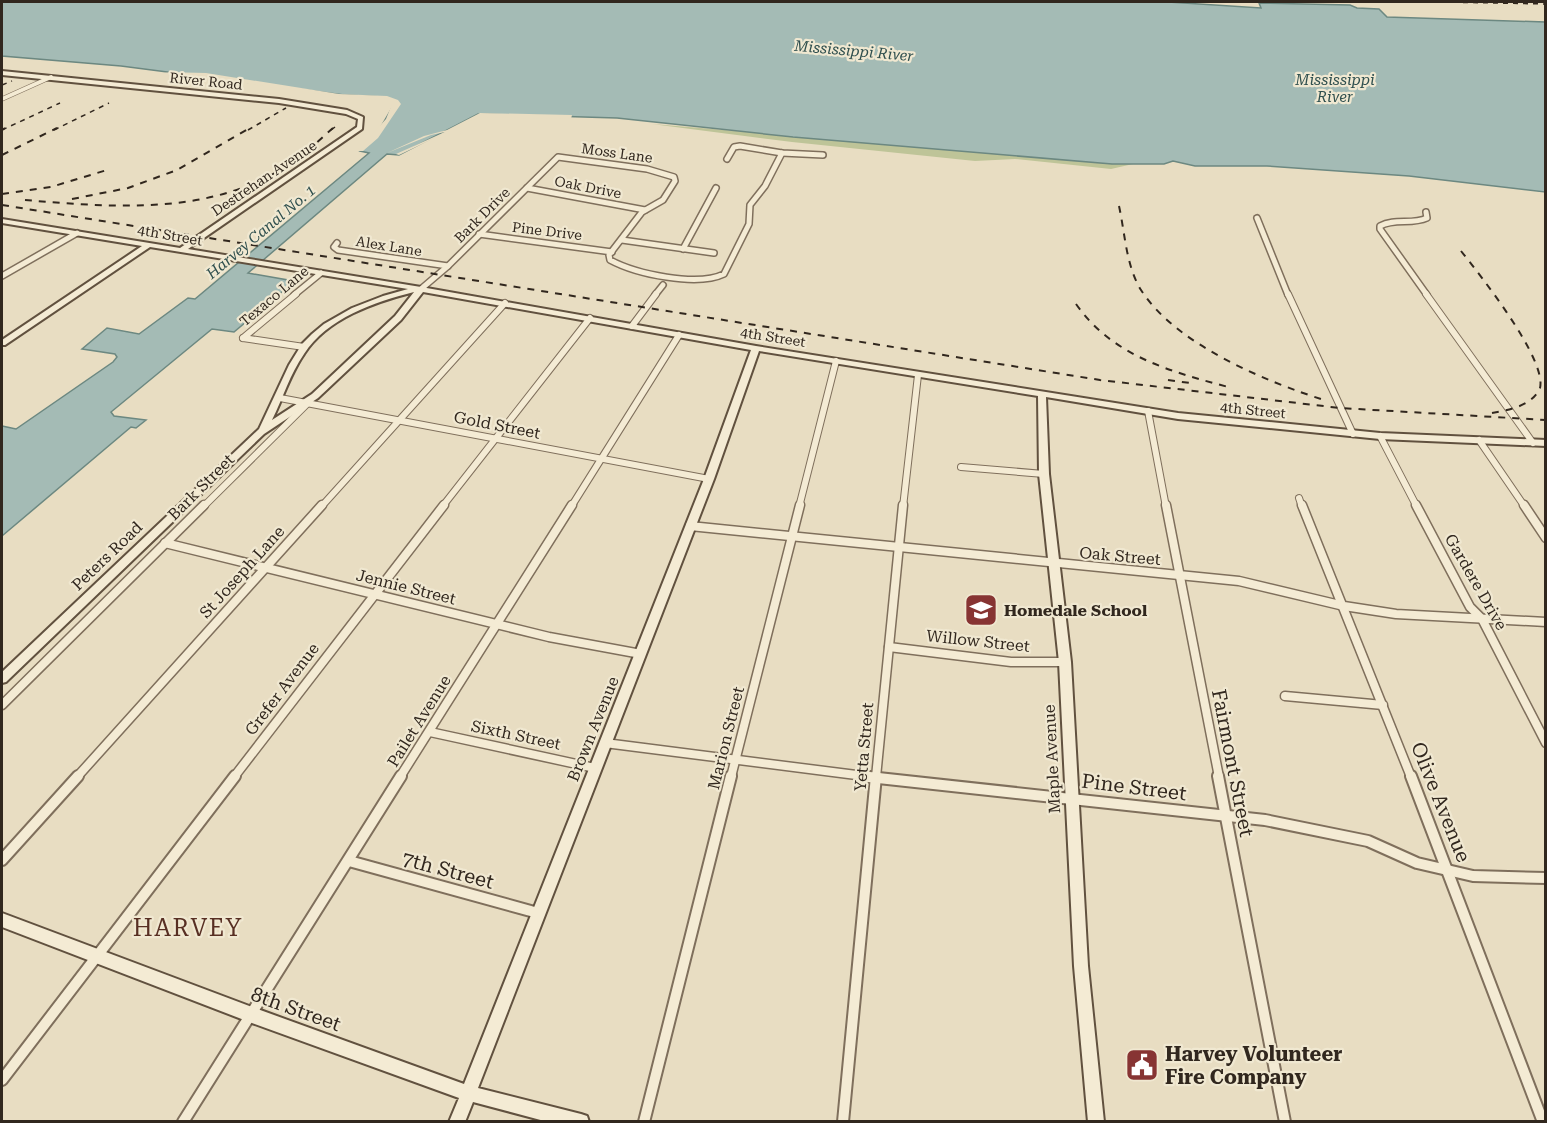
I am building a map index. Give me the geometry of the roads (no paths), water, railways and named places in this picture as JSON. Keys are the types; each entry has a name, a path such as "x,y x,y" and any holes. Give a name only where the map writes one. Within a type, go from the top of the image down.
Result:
{"main road":[{"path":"1535,2 1545,2"},
{"name":"River Road","path":"2,73 279,101 346,112 361,118 360,128 332,147"},
{"name":"Destrehan Avenue","path":"182,250 332,147"},
{"name":"4th Street","path":"3,222 505,303 836,362 1148,411 1353,434 1545,443"},
{"path":"2,343 148,245"},
{"name":"Peters Road","path":"261,432 280,399 304,347 341,316 420,289"},
{"name":"Bark Street","path":"307,404 398,318 420,289"},
{"name":"Brown Avenue","path":"457,1122 709,479 756,348"},
{"name":"Maple Avenue","path":"1042,395 1044,474 1065,662 1070,798 1081,966 1096,1122"},
{"name":"Peters Road","path":"2,679 261,432 307,404"},
{"name":"8th Street","path":"2,920 252,1016 468,1093 581,1122"}],"street":[{"path":"2,99 51,77"},
{"path":"727,159 734,147 823,155"},
{"path":"645,210 609,255 610,260 616,264 681,278 716,278 724,274 749,224 750,205 765,186 782,153"},
{"name":"Moss Lane","path":"558,157 647,169 671,176 675,181 663,200 645,210"},
{"name":"Bark Drive","path":"420,289 448,266 558,157"},
{"name":"Oak Drive","path":"527,188 645,210"},
{"path":"683,249 716,188"},
{"path":"1426,212 1427,218 1420,222 1391,220 1380,226 1380,229 1533,443"},
{"path":"1257,218 1276,269 1353,434"},
{"path":"2,276 77,233"},
{"name":"Pine Drive","path":"479,234 612,252"},
{"path":"622,240 714,253"},
{"name":"Alex Lane","path":"338,243 334,247 338,250 448,266"},
{"name":"Texaco Lane","path":"304,347 243,338 321,273"},
{"path":"659,274 663,285"},
{"path":"632,326 663,285 681,278"},
{"name":"St Joseph Lane","path":"2,860 264,567 505,303"},
{"name":"Grefer Avenue","path":"2,1080 374,594 590,318"},
{"name":"Pailet Avenue","path":"183,1122 498,625 678,335"},
{"name":"Marion Street","path":"644,1122 836,362"},
{"name":"Yetta Street","path":"843,1122 898,548 918,375"},
{"name":"Gold Street","path":"280,399 709,479"},
{"name":"Bark Street","path":"2,705 307,404"},
{"name":"Fairmont Street","path":"1148,411 1285,1122"},
{"name":"Gardere Drive","path":"1380,436 1470,607 1482,619 1545,743"},
{"path":"1479,440 1545,538"},
{"path":"961,467 1044,474"},
{"name":"Olive Avenue","path":"1299,498 1449,870 1543,1122"},
{"name":"Oak Street","path":"690,526 1239,581 1344,606 1396,614 1545,622"},
{"name":"Jennie Street","path":"165,543 498,625 641,654"},
{"name":"Willow Street","path":"889,647 1011,662 1065,662"},
{"path":"1285,696 1383,705"},
{"name":"Sixth Street","path":"430,732 595,768"},
{"name":"Pine Street","path":"605,743 877,778 1265,820 1368,841 1417,863 1473,876 1510,875 1545,878"},
{"name":"7th Street","path":"348,861 538,913"}],"water":[{"name":"Mississippi River","path":"2,2 1168,2 1261,8 1259,3 1350,5 1357,8 1379,9 1387,17 1545,22 1545,192 1409,176 1267,166 1195,166 1173,161 1164,164 1112,164 793,137 617,118 478,114 399,155 387,154 248,273 288,280 290,285 234,332 212,329 111,412 114,416 146,420 136,428 131,427 2,536 2,426 16,429 113,362 117,357 115,354 82,349 107,328 139,334 188,298 195,299 369,153 360,151 375,137 395,103 382,97 344,95 121,66 2,56"}],"railway":[{"path":"1443,2 1546,4"},
{"path":"2,85 12,81"},
{"path":"5,128 2,130 60,103"},
{"path":"54,130 109,103"},
{"path":"248,130 286,108"},
{"path":"331,130 335,127"},
{"path":"2,155 57,128"},
{"path":"72,199 128,188 177,170 250,128"},
{"path":"25,200 121,206 185,202 216,196 246,187 275,173 298,158 333,128"},
{"path":"2,194 51,187 107,170"},
{"path":"2,205 1100,380 1340,408 1546,420"},
{"path":"1119,206 1136,281 1157,310 1176,328 1199,344 1251,372 1327,401"},
{"path":"1461,251 1523,338 1539,375 1540,388 1532,399 1519,406 1492,413"},
{"path":"1076,304 1091,322 1126,350 1145,360 1188,376 1232,388"},
{"path":"1168,380 1190,383"}],"place":[{"name":"Homedale School","path":"981,610"},
{"name":"Harvey Volunteer Fire Company","path":"1142,1065"}],"district":[{"name":"HARVEY","path":"188,928"}],"water label":[{"name":"Harvey Canal No. 1","path":"261,232"}]}
